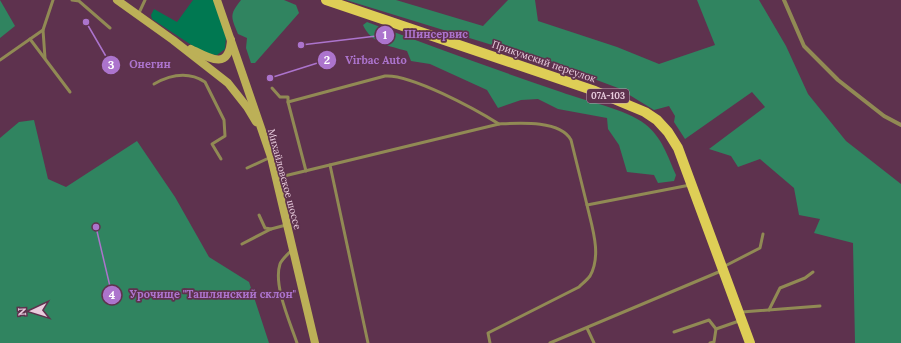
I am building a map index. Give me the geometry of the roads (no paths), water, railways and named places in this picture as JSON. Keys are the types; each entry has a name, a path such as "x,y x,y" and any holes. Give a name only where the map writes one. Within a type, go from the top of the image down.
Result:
{"main road":[{"path":"117,0 228,83 247,107 266,140"},
{"name":"Михайловское шоссе","path":"217,0 271,157 315,343"},
{"name":"Прикумский переулок","path":"326,0 595,91 645,112 657,120 668,132 678,148 739,317 750,343"},
{"path":"172,40 206,57 219,60 228,54 231,38"}],"street":[{"path":"784,0 804,46 838,80 884,116 901,125"}],"lane":[{"path":"45,58 43,30 53,0"},
{"path":"72,0 79,0 110,28"},
{"path":"138,15 145,0"},
{"path":"0,60 43,30"},
{"path":"30,39 70,92"},
{"path":"154,84 170,76 177,75 192,76 205,82 224,120 225,136 212,144 221,159"},
{"path":"288,102 385,76 395,75 476,110 499,124"},
{"path":"272,88 280,96 288,97 306,171"},
{"path":"276,178 499,124 521,122 560,129 568,134 571,140 596,246 595,260 590,276 579,287 488,333 490,343"},
{"path":"247,168 271,157"},
{"path":"330,165 368,343"},
{"path":"587,205 691,185"},
{"path":"259,215 265,228 271,229"},
{"path":"242,244 271,229 288,225"},
{"path":"550,343 722,269 760,248 763,234"},
{"path":"293,248 280,262 278,276 286,311 297,343"},
{"path":"769,310 780,288 806,278 813,272"},
{"path":"716,329 739,317 769,310 820,306"},
{"path":"674,332 709,320 716,329 714,342 710,343"},
{"path":"587,328 594,343"}],"place":[{"name":"Онегин","path":"86,22"},
{"name":"Шинсервис","path":"301,45"},
{"name":"Virbac Auto","path":"270,78"},
{"name":"Урочище \"Ташлянский склон\"","path":"96,227"}]}
